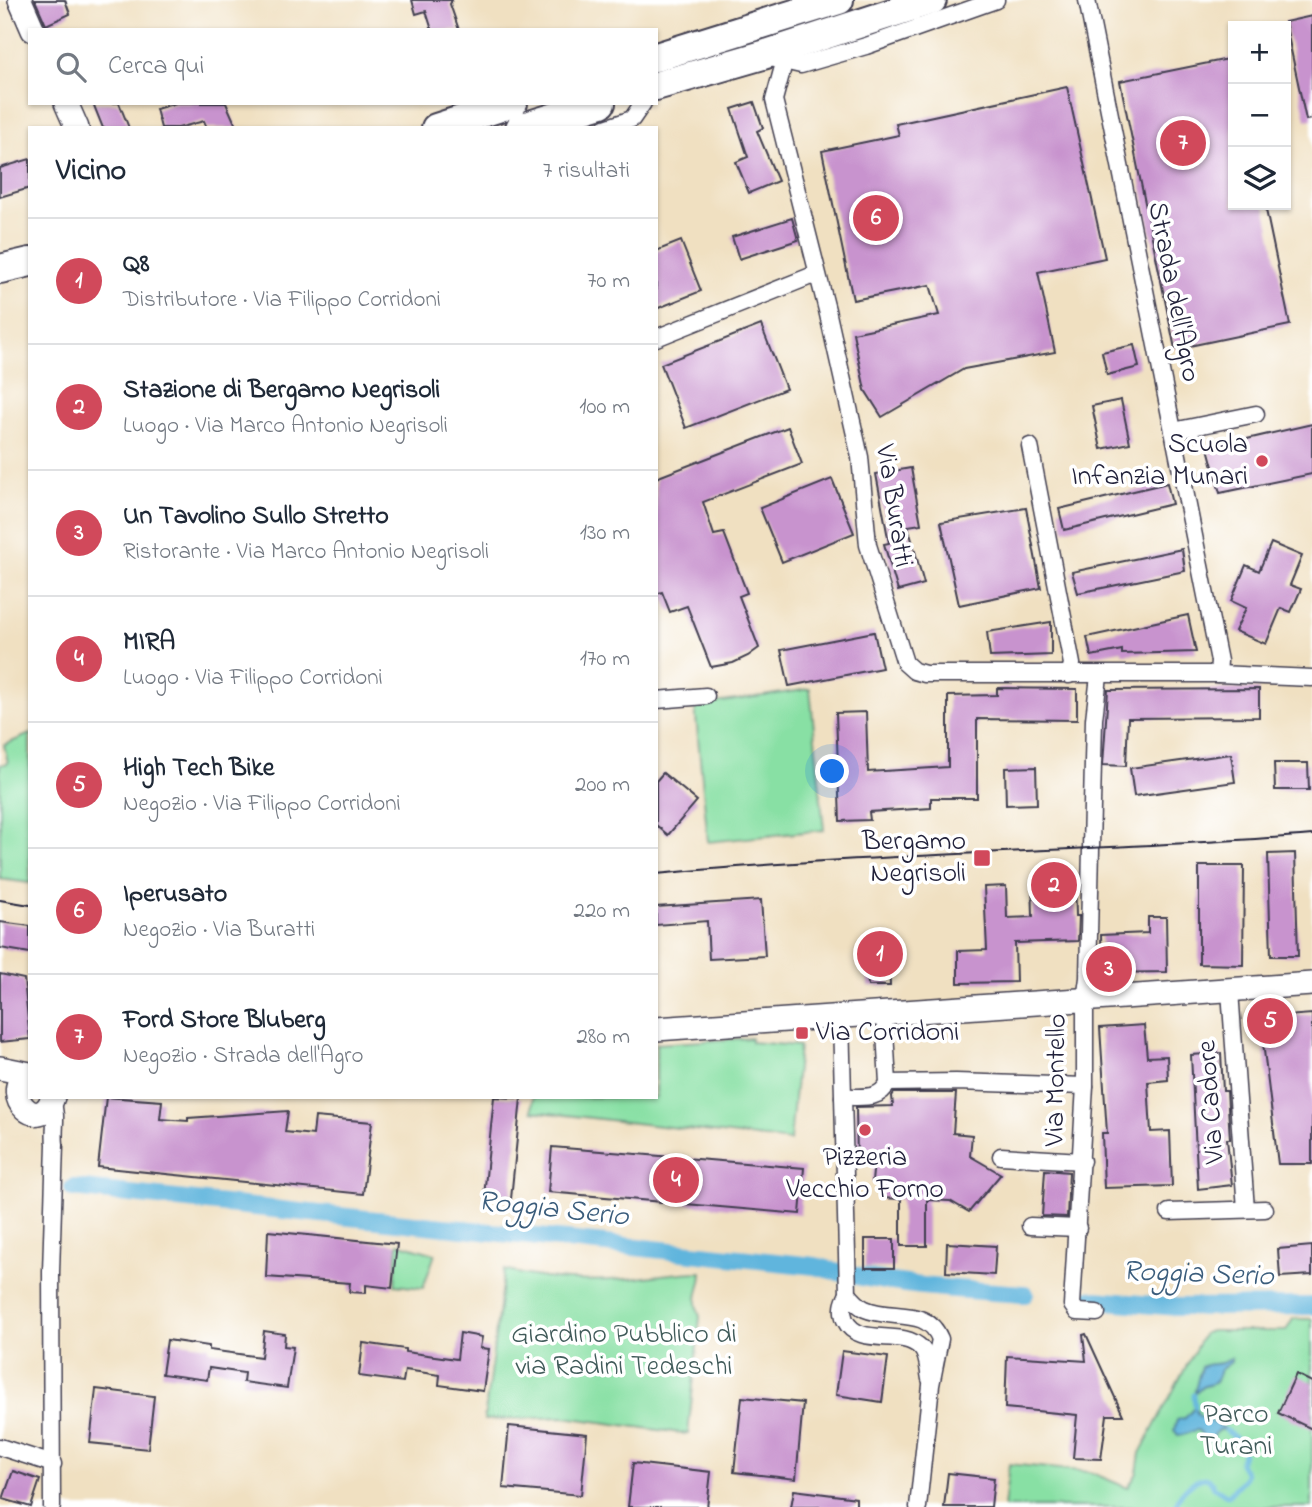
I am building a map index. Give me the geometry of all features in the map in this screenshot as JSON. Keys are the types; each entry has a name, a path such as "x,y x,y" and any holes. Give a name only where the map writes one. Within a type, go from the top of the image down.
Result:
{"highway":[{"path":"658,56 839,0"},
{"path":"658,86 774,59 932,0"},
{"path":"442,126 507,105"},
{"path":"526,126 595,105"},
{"path":"0,269 28,262"}],"street":[{"path":"20,0 32,28"},
{"path":"774,59 801,65 866,46 996,0"},
{"name":"Strada dell'Agro","path":"1087,0 1219,661 1218,674"},
{"name":"Via Buratti","path":"774,59 774,100 827,310 860,457 868,545 905,663 914,671 925,674 1218,674 1312,678"},
{"path":"67,105 76,126"},
{"path":"611,126 632,119 642,105"},
{"path":"658,337 816,274"},
{"path":"1173,430 1256,414"},
{"path":"1030,446 1072,664 1069,675"},
{"name":"Via Montello","path":"1097,1313 1077,1312 1072,1305 1082,1161 1094,719 1099,676"},
{"path":"658,700 706,696"},
{"path":"658,1029 1312,984"},
{"name":"Via Cadore","path":"1230,991 1246,1209"},
{"path":"843,1097 874,1096 883,1092 888,1083 884,1014"},
{"path":"841,1017 848,1250 848,1287 843,1311 846,1323 860,1335 906,1340 916,1344 925,1353 931,1385"},
{"path":"0,1069 28,1074"},
{"path":"28,1074 7,1091 19,1107 52,1128"},
{"path":"888,1083 1085,1086"},
{"path":"30,1113 43,1111 53,1099"},
{"path":"52,1507 51,1272 55,1144 52,1128 57,1113 53,1099"},
{"name":"Via Montello","path":"1001,1156 1082,1161"},
{"path":"1169,1212 1265,1209"},
{"path":"1030,1226 1077,1228"},
{"path":"848,1287 867,1310 923,1319 931,1324 940,1339 931,1385 918,1507"},
{"path":"0,1447 52,1464"}],"green space":[{"path":"810,689 824,830 708,842 695,706"},
{"path":"28,735 28,883 0,879 0,765 8,763 4,745"},
{"path":"751,1038 751,1042 799,1046 790,1141 532,1111 533,1099 658,1099 658,1044"},
{"path":"398,1243 435,1254 423,1288 395,1285"},
{"name":"Giardino Pubblico di via Radini Tedeschi","path":"504,1270 579,1281 702,1272 697,1297 700,1317 688,1434 564,1417 484,1420"},
{"name":"Parco Turani","path":"1293,1319 1312,1319 1312,1507 1004,1507 1009,1464 1090,1472 1128,1488 1137,1473 1140,1453 1204,1333 1286,1331"}],"water":[{"path":"1231,1358 1231,1362 1220,1370 1215,1383 1202,1387 1194,1395 1201,1367 1222,1363"},
{"path":"1195,1407 1198,1415 1224,1428 1218,1430 1210,1441 1198,1430 1178,1435 1174,1430 1177,1420 1185,1418"}],"building":[{"path":"35,0 65,0 70,14 46,25"},
{"path":"412,0 452,0 450,4 458,28 431,28 426,11 416,14"},
{"path":"1312,16 1312,119 1306,120 1291,50 1290,21"},
{"path":"1228,59 1228,210 1266,210 1290,325 1175,349 1120,81"},
{"path":"1067,87 1105,258 1038,272 1055,352 964,369 882,417 865,390 853,333 939,315 930,285 853,300 822,151 899,135 896,124"},
{"path":"754,102 763,128 757,131 778,181 749,193 736,162 748,157 732,109"},
{"path":"94,105 120,105 128,126 102,126"},
{"path":"169,105 227,105 236,126 206,126 204,121 185,126 160,126 156,109"},
{"path":"28,160 28,189 0,197 0,168"},
{"path":"792,218 798,240 739,259 732,237"},
{"path":"681,241 701,291 658,308 658,250"},
{"path":"761,325 786,389 686,428 661,364"},
{"path":"1134,345 1139,367 1107,375 1102,352"},
{"path":"1121,400 1130,443 1101,449 1092,406"},
{"name":"Scuola Infanzia Munari","path":"1312,424 1312,474 1220,493 1208,448"},
{"path":"788,427 802,464 703,502 714,535 724,533 747,593 739,596 759,648 733,663 711,667 687,606 670,612 662,592 658,593 658,477"},
{"path":"911,468 921,524 908,526 924,584 898,591 884,544 889,543 876,474"},
{"path":"832,479 854,533 782,562 760,508"},
{"path":"1167,483 1172,504 1064,530 1059,509"},
{"path":"1026,508 1041,588 959,605 941,522"},
{"path":"1271,543 1302,556 1290,585 1301,589 1291,612 1281,608 1266,644 1235,631 1246,608 1231,601 1246,565 1259,571"},
{"path":"1182,549 1185,571 1078,593 1072,572"},
{"path":"1188,615 1196,652 1122,654 1122,650 1091,656 1087,637"},
{"path":"1051,622 1051,655 990,657 987,632"},
{"path":"874,632 882,668 789,686 781,650"},
{"path":"997,688 1077,689 1077,720 977,719 977,798 931,798 931,808 869,812 870,820 840,821 836,713 866,712 868,772 948,767 948,696 997,695"},
{"path":"1259,689 1259,717 1128,718 1126,766 1103,765 1108,690"},
{"path":"1231,754 1235,782 1134,796 1130,768"},
{"path":"1274,763 1308,763 1309,790 1275,790"},
{"path":"1036,767 1037,804 1006,805 1005,768"},
{"path":"663,773 697,801 668,835 658,827 658,779"},
{"path":"1295,853 1298,956 1271,956 1268,854"},
{"path":"1199,866 1244,866 1243,965 1199,964"},
{"path":"1075,876 1076,916 1079,916 1078,941 1015,943 1016,982 958,983 958,951 987,950 984,887 1006,886 1007,918 1033,917 1032,878"},
{"path":"761,900 765,956 709,959 707,921 658,925 658,907"},
{"path":"1148,917 1166,917 1167,972 1102,973 1101,935 1148,933"},
{"path":"0,922 28,926 28,953 0,948"},
{"path":"888,939 890,986 868,986 866,940"},
{"path":"0,974 24,979 28,1039 0,1042"},
{"path":"1312,1014 1312,1164 1278,1164 1260,1018"},
{"path":"1144,1025 1147,1057 1167,1056 1168,1080 1148,1082 1151,1132 1170,1131 1172,1186 1104,1188 1102,1133 1107,1133 1100,1028"},
{"path":"1221,1053 1223,1091 1227,1091 1230,1139 1227,1139 1232,1185 1198,1189 1191,1055"},
{"path":"894,1093 956,1093 953,1133 972,1135 970,1156 1001,1174 969,1212 950,1201 927,1200 927,1246 901,1246 901,1199 881,1198 882,1184 872,1182 874,1161 857,1160 856,1107 893,1106"},
{"path":"106,1099 162,1101 160,1119 188,1121 188,1118 288,1111 285,1132 313,1135 315,1117 372,1122 363,1194 98,1167"},
{"path":"494,1099 521,1099 511,1199 484,1196"},
{"path":"552,1147 804,1168 800,1214 548,1192"},
{"path":"1045,1170 1069,1172 1067,1217 1042,1216"},
{"path":"268,1231 397,1244 392,1288 366,1285 366,1293 349,1292 350,1283 266,1277"},
{"path":"865,1239 894,1239 894,1268 865,1268"},
{"path":"947,1243 996,1246 994,1275 946,1272"},
{"path":"1312,1246 1312,1275 1280,1277 1278,1249"},
{"path":"264,1331 285,1334 284,1346 293,1347 287,1388 243,1382 244,1373 209,1368 207,1380 162,1374 167,1340 209,1346 209,1350 261,1357"},
{"path":"460,1333 482,1337 480,1348 489,1349 483,1391 439,1385 440,1375 405,1370 403,1382 359,1376 363,1343 457,1359"},
{"path":"1086,1334 1123,1415 1107,1415 1101,1459 1073,1458 1077,1415 1005,1408 1007,1356 1086,1361 1083,1335"},
{"path":"842,1351 888,1357 882,1402 836,1395"},
{"path":"1296,1374 1312,1382 1312,1429 1278,1413"},
{"path":"96,1389 154,1396 148,1449 90,1443"},
{"path":"742,1397 803,1403 796,1479 734,1472"},
{"path":"509,1426 587,1434 581,1495 503,1488"},
{"path":"633,1463 711,1472 707,1507 628,1507"},
{"path":"13,1471 40,1480 31,1507 3,1499"},
{"path":"948,1473 994,1478 991,1507 944,1507"},
{"path":"794,1490 856,1498 856,1507 791,1507"}],"waterway":[{"name":"Roggia Serio","path":"73,1188 815,1266 894,1282 1025,1294"},
{"name":"Roggia Serio","path":"1083,1299 1177,1307 1312,1306"},
{"path":"1194,1395 1195,1407"},
{"path":"1176,1507 1183,1492 1197,1480 1208,1478 1214,1487 1228,1496 1245,1477 1240,1463 1243,1455 1241,1446 1225,1430"}],"tram line":[{"path":"658,874 820,861 1312,835"},
{"path":"0,900 28,905"}],"place":[{"name":"Ford Store Bluberg","path":"1183,143"},
{"name":"Iperusato","path":"876,218"},
{"name":"Scuola Infanzia Munari","path":"1262,461"},
{"name":"Bergamo Negrisoli","path":"982,858"},
{"name":"Stazione di Bergamo Negrisoli","path":"1054,885"},
{"name":"Q8","path":"880,954"},
{"name":"Un Tavolino Sullo Stretto","path":"1109,969"},
{"name":"High Tech Bike","path":"1270,1021"},
{"name":"Via Corridoni","path":"802,1033"},
{"name":"Pizzeria Vecchio Forno","path":"865,1130"},
{"name":"MIRA","path":"676,1180"}]}
